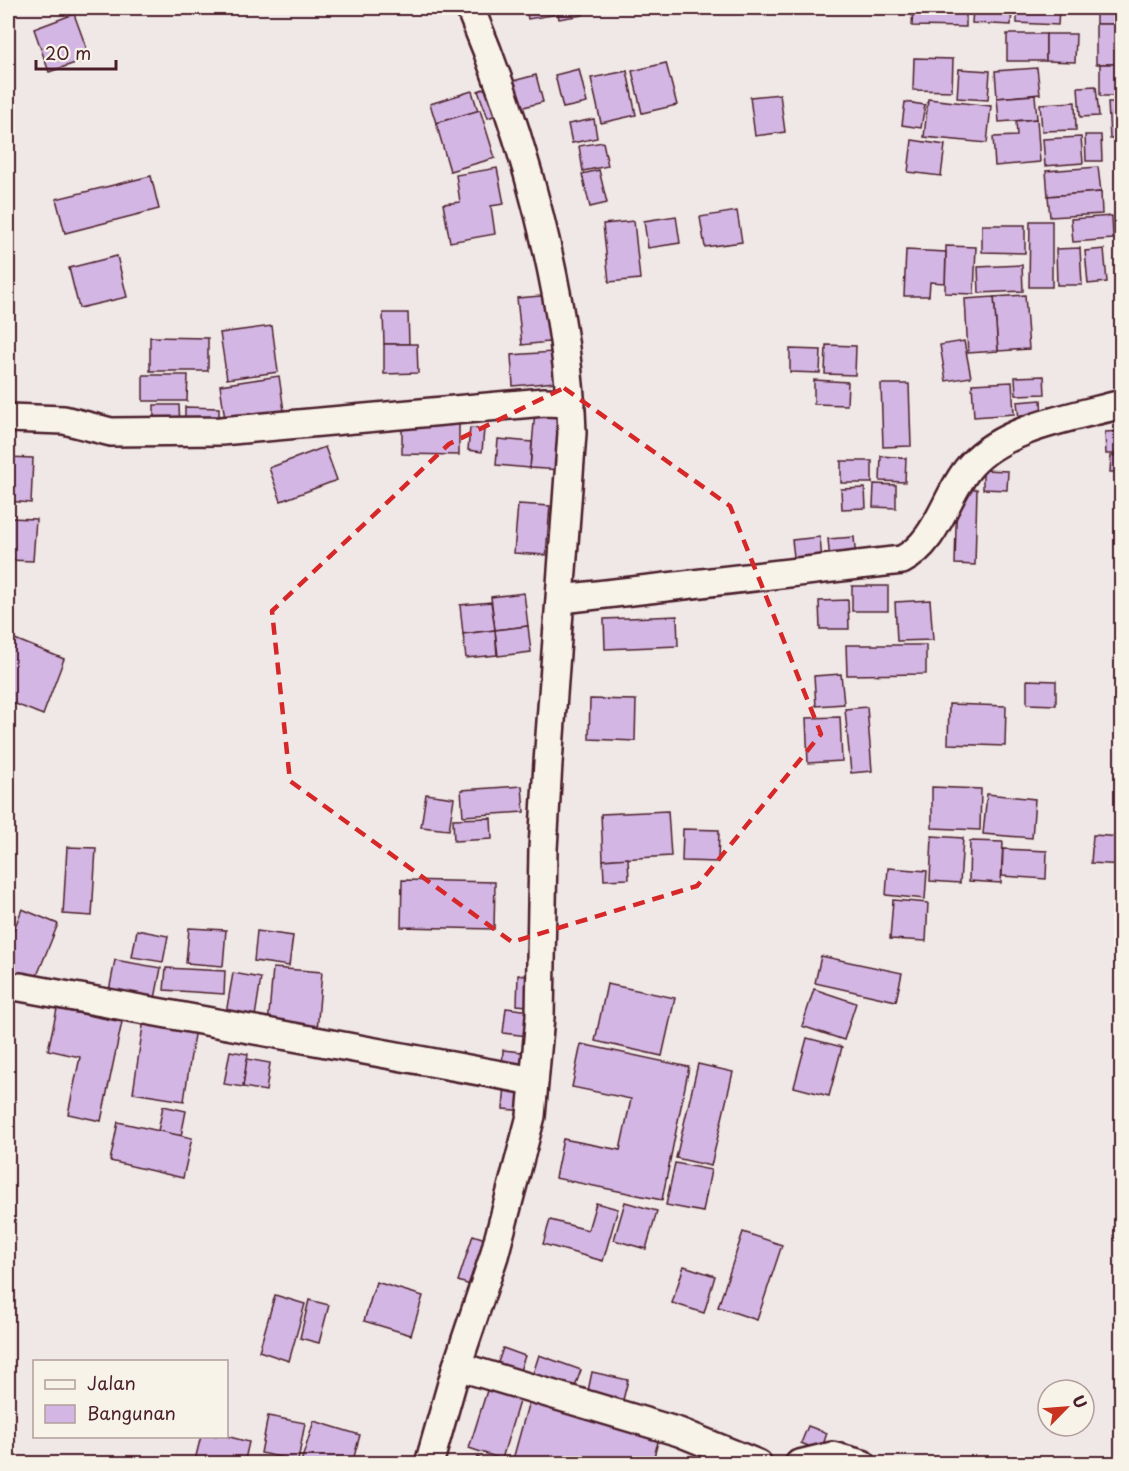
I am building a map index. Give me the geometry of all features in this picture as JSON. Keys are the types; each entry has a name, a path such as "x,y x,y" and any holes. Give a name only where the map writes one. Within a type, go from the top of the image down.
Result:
{"street":[{"path":"429,1464 456,1366 494,1256 531,1116 540,1017 543,849 562,599 571,403 554,281 529,178 470,8"},
{"path":"8,418 64,420 111,432 227,431 544,402 571,403"},
{"path":"562,599 902,560 924,544 969,467 982,454 1012,435 1122,404"},
{"path":"20,987 534,1082"},
{"path":"456,1366 678,1432 758,1464"},
{"path":"799,1464 832,1456 862,1464"}],"highlighted area":[{"path":"564,388 730,506 821,734 697,886 512,942 290,781 272,611 449,444"}],"building":[{"path":"526,8 551,8 553,15 528,19"},
{"path":"557,8 582,8 583,15 559,19"},
{"path":"913,8 966,8 966,27 912,26"},
{"path":"973,8 1012,8 1011,25 972,23"},
{"path":"1017,8 1059,8 1058,25 1017,23"},
{"path":"1096,8 1118,8 1118,24 1096,24"},
{"path":"74,14 90,58 49,72 34,29"},
{"path":"1096,24 1122,24 1122,64 1096,64"},
{"path":"1007,34 1046,34 1046,61 1007,61"},
{"path":"1046,34 1076,34 1075,62 1046,61"},
{"path":"914,58 953,59 952,91 913,90"},
{"path":"666,63 677,105 642,113 632,71"},
{"path":"1100,64 1122,64 1122,96 1100,96"},
{"path":"1037,68 1040,94 997,98 995,71"},
{"path":"579,69 587,103 563,108 555,75"},
{"path":"959,69 990,71 988,100 957,98"},
{"path":"627,71 636,115 601,123 591,78"},
{"path":"536,75 543,102 520,108 513,81"},
{"path":"494,85 504,112 488,118 478,91"},
{"path":"1096,86 1099,116 1080,117 1078,87"},
{"path":"472,91 478,111 436,123 430,104"},
{"path":"780,94 785,132 755,136 750,97"},
{"path":"1035,95 1037,119 999,122 997,98"},
{"path":"928,99 991,106 987,143 924,137"},
{"path":"905,102 925,105 921,128 902,125"},
{"path":"1075,102 1076,130 1042,131 1040,104"},
{"path":"1108,102 1122,102 1122,139 1110,139"},
{"path":"480,110 495,158 450,171 436,123"},
{"path":"594,119 597,138 572,143 568,124"},
{"path":"1037,119 1040,162 995,166 993,137 1017,136 1016,121"},
{"path":"1085,135 1101,135 1102,161 1086,161"},
{"path":"1081,137 1083,163 1045,166 1043,139"},
{"path":"912,140 945,145 941,176 908,172"},
{"path":"603,142 608,166 583,171 579,146"},
{"path":"1098,167 1101,192 1048,196 1046,171"},
{"path":"497,168 504,204 491,206 495,234 450,242 443,204 460,202 456,175"},
{"path":"599,170 607,203 590,207 582,174"},
{"path":"151,176 159,209 65,233 56,199"},
{"path":"1101,192 1102,214 1050,217 1048,196"},
{"path":"737,211 742,242 705,247 700,217"},
{"path":"1115,213 1122,213 1122,249 1119,249"},
{"path":"676,216 680,243 648,248 644,221"},
{"path":"1112,216 1113,239 1073,242 1071,219"},
{"path":"634,221 640,279 609,282 603,224"},
{"path":"1030,221 1052,221 1052,287 1029,287"},
{"path":"982,225 1025,225 1025,253 982,252"},
{"path":"946,246 976,247 974,294 945,293"},
{"path":"1080,248 1082,285 1057,285 1056,249"},
{"path":"1104,249 1107,282 1088,284 1085,251"},
{"path":"906,250 946,252 945,283 930,282 929,296 904,296"},
{"path":"117,256 127,297 79,308 69,268"},
{"path":"1022,265 1023,291 979,293 978,267"},
{"path":"553,295 557,341 522,345 517,298"},
{"path":"1025,295 1029,349 998,351 994,297"},
{"path":"994,297 998,351 968,353 965,299"},
{"path":"383,313 408,313 409,344 384,344"},
{"path":"272,326 278,372 227,379 220,333"},
{"path":"150,337 208,338 208,371 150,371"},
{"path":"964,341 971,377 946,381 940,345"},
{"path":"384,344 417,344 418,373 384,374"},
{"path":"826,345 856,346 855,375 825,374"},
{"path":"790,349 821,350 820,373 790,372"},
{"path":"553,352 556,382 513,386 511,355"},
{"path":"143,375 188,375 187,401 143,401"},
{"path":"279,376 284,411 225,419 220,385"},
{"path":"1044,376 1045,394 1016,395 1015,377"},
{"path":"814,380 848,382 847,405 814,404"},
{"path":"1012,382 1014,414 974,417 972,384"},
{"path":"881,384 909,384 911,446 883,447"},
{"path":"1041,400 1042,418 1019,419 1017,402"},
{"path":"154,405 179,405 180,427 154,428"},
{"path":"185,407 219,408 219,428 185,428"},
{"path":"535,411 567,413 562,470 530,468"},
{"path":"402,420 459,422 459,455 402,454"},
{"path":"470,428 484,429 482,452 468,450"},
{"path":"1122,431 1122,454 1106,454 1105,432"},
{"path":"498,439 532,442 530,468 496,465"},
{"path":"325,447 337,480 281,501 269,468"},
{"path":"881,456 906,458 905,482 880,481"},
{"path":"1111,456 1122,456 1122,472 1110,472"},
{"path":"8,457 33,458 31,503 8,501"},
{"path":"841,461 872,461 872,483 841,483"},
{"path":"983,470 1008,471 1007,490 983,489"},
{"path":"874,484 896,485 896,508 873,507"},
{"path":"865,488 866,508 842,509 841,489"},
{"path":"957,489 977,489 975,565 955,564"},
{"path":"518,504 550,506 546,555 514,553"},
{"path":"8,518 36,519 33,561 8,560"},
{"path":"820,537 822,562 795,565 792,540"},
{"path":"854,537 856,560 830,562 828,539"},
{"path":"852,586 888,586 888,611 852,611"},
{"path":"524,593 528,626 495,630 491,597"},
{"path":"848,600 849,629 820,629 819,601"},
{"path":"930,600 933,640 897,641 895,602"},
{"path":"491,602 495,630 463,634 460,605"},
{"path":"677,616 678,646 605,649 604,619"},
{"path":"528,626 531,652 498,656 495,630"},
{"path":"495,630 497,655 466,658 463,634"},
{"path":"10,637 64,659 43,715 8,701"},
{"path":"846,645 926,645 926,674 847,675"},
{"path":"841,674 844,704 816,706 814,676"},
{"path":"1027,680 1056,681 1056,705 1027,704"},
{"path":"590,699 636,700 635,741 589,739"},
{"path":"949,704 1006,706 1005,746 948,744"},
{"path":"867,707 872,771 851,773 845,709"},
{"path":"840,717 842,761 808,763 806,718"},
{"path":"522,786 524,812 463,816 461,790"},
{"path":"932,787 981,789 980,830 932,828"},
{"path":"426,794 454,798 449,830 421,827"},
{"path":"987,794 1035,799 1032,838 983,834"},
{"path":"668,811 671,856 603,860 601,814"},
{"path":"491,818 492,839 454,841 453,819"},
{"path":"683,829 719,830 718,862 682,861"},
{"path":"1093,835 1122,837 1122,865 1091,863"},
{"path":"932,836 963,838 960,883 930,881"},
{"path":"970,841 1003,842 1001,883 969,881"},
{"path":"67,847 96,848 92,916 63,914"},
{"path":"1003,849 1047,851 1046,879 1002,876"},
{"path":"628,858 629,879 604,880 603,860"},
{"path":"888,868 927,871 925,899 886,895"},
{"path":"402,880 495,882 494,929 401,927"},
{"path":"893,900 928,903 926,941 890,939"},
{"path":"22,909 58,924 34,983 8,971 8,945"},
{"path":"189,928 226,930 223,966 186,963"},
{"path":"137,930 168,936 163,962 132,957"},
{"path":"257,931 293,936 289,966 254,961"},
{"path":"821,956 902,973 896,1001 815,983"},
{"path":"115,960 161,968 155,999 109,991"},
{"path":"166,968 225,971 224,994 164,990"},
{"path":"273,968 322,972 317,1031 268,1026"},
{"path":"233,973 261,978 254,1023 225,1019"},
{"path":"518,975 539,977 537,1007 517,1005"},
{"path":"607,984 675,998 662,1056 595,1041"},
{"path":"814,989 856,1003 844,1040 802,1026"},
{"path":"506,1008 539,1012 536,1037 503,1033"},
{"path":"57,1009 122,1022 101,1121 68,1114 80,1057 48,1050"},
{"path":"144,1019 195,1028 184,1101 133,1093"},
{"path":"807,1038 842,1047 829,1096 794,1087"},
{"path":"581,1044 689,1067 662,1200 555,1178 563,1139 620,1150 631,1099 572,1087"},
{"path":"503,1050 531,1053 529,1070 502,1067"},
{"path":"230,1051 248,1054 243,1087 224,1084"},
{"path":"247,1059 270,1063 266,1091 243,1087"},
{"path":"698,1064 733,1072 711,1166 676,1158"},
{"path":"505,1085 529,1087 527,1111 503,1109"},
{"path":"163,1106 186,1111 181,1136 158,1131"},
{"path":"118,1122 192,1138 183,1178 110,1161"},
{"path":"675,1163 711,1170 703,1212 666,1205"},
{"path":"625,1202 657,1211 646,1249 614,1240"},
{"path":"596,1203 618,1209 603,1261 543,1244 550,1220 588,1230"},
{"path":"743,1232 782,1245 757,1320 718,1307"},
{"path":"473,1235 494,1242 479,1288 458,1281"},
{"path":"684,1266 715,1276 704,1313 672,1303"},
{"path":"376,1282 423,1296 411,1335 364,1321"},
{"path":"275,1295 305,1304 289,1361 259,1351"},
{"path":"309,1300 329,1305 319,1343 300,1338"},
{"path":"503,1348 525,1356 517,1379 495,1371"},
{"path":"539,1355 581,1370 571,1398 530,1383"},
{"path":"592,1372 628,1380 623,1400 588,1391"},
{"path":"490,1381 522,1391 502,1459 469,1448"},
{"path":"531,1394 661,1431 652,1464 512,1463"},
{"path":"268,1416 305,1423 298,1461 261,1453"},
{"path":"314,1421 360,1435 352,1464 301,1462"},
{"path":"808,1426 827,1433 821,1451 801,1443"},
{"path":"228,1437 249,1442 244,1464 194,1464 200,1438"},
{"path":"477,1457 494,1464 474,1464"}]}
